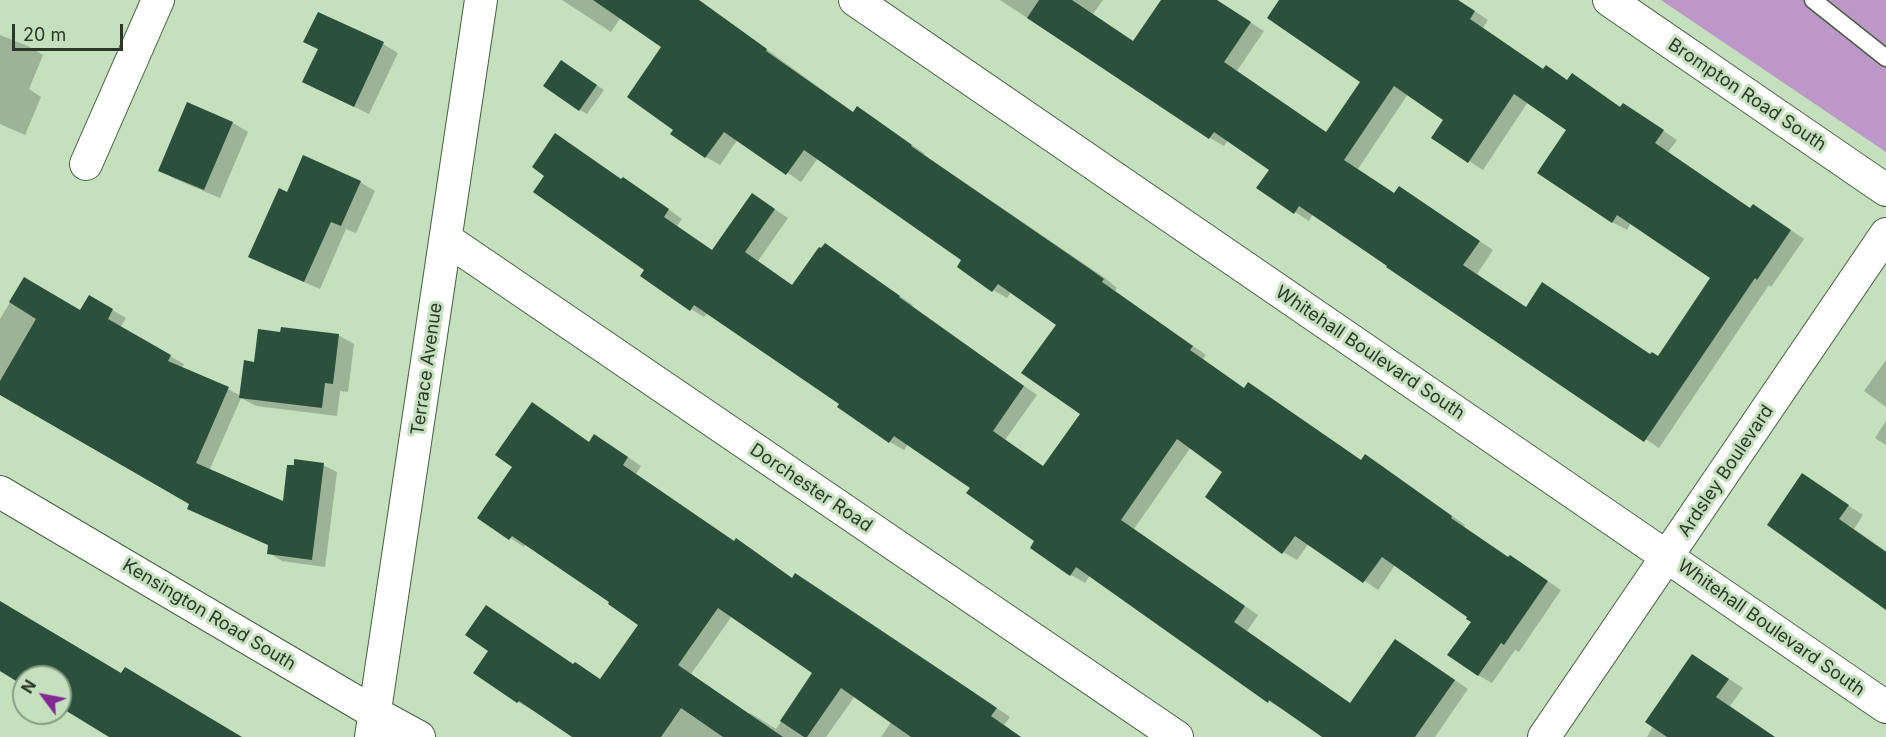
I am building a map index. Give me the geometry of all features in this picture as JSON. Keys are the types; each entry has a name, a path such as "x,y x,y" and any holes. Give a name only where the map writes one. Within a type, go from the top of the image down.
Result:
{"street":[{"path":"86,164 158,0"},
{"name":"Terrace Avenue","path":"373,725 481,0"},
{"name":"Whitehall Boulevard South","path":"855,0 1886,707"},
{"name":"Brompton Road South","path":"1609,0 1886,190"},
{"name":"Ardsley Boulevard","path":"1544,737 1886,234"},
{"name":"Dorchester Road","path":"446,239 1177,737"},
{"name":"Kensington Road South","path":"0,492 373,725 419,737"}],"lane":[{"path":"1813,0 1886,58"}],"shaded area":[{"path":"1661,0 1886,0 1886,152"}],"building":[{"path":"593,0 699,0 767,49 766,51 853,112 857,106 911,146 1090,269 1104,279 1102,282 1193,346 1190,350 1244,388 1248,382 1361,460 1365,454 1452,516 1451,518 1548,581 1504,645 1501,643 1478,676 1447,655 1471,622 1466,619 1467,617 1382,557 1363,583 1295,536 1282,554 1205,497 1222,472 1177,439 1121,520 1245,606 1234,622 1350,703 1395,639 1455,680 1415,737 1322,737 1269,700 1268,703 1076,567 1070,576 1030,548 1034,541 966,493 970,488 894,436 889,443 837,407 839,404 694,305 690,311 640,276 644,270 533,192 544,176 532,167 555,133 669,209 664,217 712,250 752,193 775,209 745,252 792,285 819,247 821,248 825,243 900,296 1024,386 993,431 1043,466 1080,414 1021,373 1056,325 998,284 992,292 957,267 961,260 804,150 786,175 724,132 705,158 670,134 673,130 627,97 661,47"},
{"path":"1039,0 1072,0 1133,41 1161,0 1217,0 1251,22 1224,62 1326,132 1360,82 1267,18 1279,0 1458,0 1475,11 1470,19 1543,69 1546,65 1567,80 1572,73 1620,107 1623,103 1664,130 1655,143 1750,208 1753,204 1791,230 1757,280 1755,278 1644,442 1299,206 1294,214 1256,188 1269,170 1214,132 1209,139 1027,18","holes":["1394,86 1443,120 1431,138 1468,163 1514,94 1566,130 1537,173 1612,223 1617,215 1710,278 1658,356 1652,352 1650,354 1542,282 1526,307 1463,265 1480,241 1399,186 1394,193 1344,160"]},
{"path":"318,12 384,42 354,107 302,82 318,49 303,42"},
{"path":"561,60 597,85 579,111 543,86"},
{"path":"187,102 233,122 204,190 158,171"},
{"path":"303,155 361,181 341,226 331,222 304,282 248,257 279,188 287,192"},
{"path":"24,277 80,310 89,295 113,309 108,319 171,355 168,361 229,387 196,463 283,501 287,465 294,465 294,459 324,463 312,560 267,554 268,545 187,509 189,504 0,395 0,381 36,319 9,302"},
{"path":"281,327 339,334 333,384 325,383 322,408 239,398 244,360 254,362 258,329 280,332"},
{"path":"532,402 589,442 594,434 628,457 623,465 734,541 736,538 792,578 795,573 997,708 991,716 1021,737 911,737 841,688 807,737 804,737 780,721 812,673 718,608 678,665 783,737 723,737 681,708 661,737 572,737 473,673 488,651 465,635 486,605 573,664 575,662 600,679 638,625 608,604 609,602 512,536 509,540 477,518 512,467 495,455"},
{"path":"1802,473 1849,505 1839,519 1886,552 1886,610 1767,525"},
{"path":"0,601 121,673 125,667 242,737 109,737 72,714 72,665 12,665 12,678 0,671"},
{"path":"1692,654 1729,679 1716,697 1775,737 1667,737 1645,722"}]}
